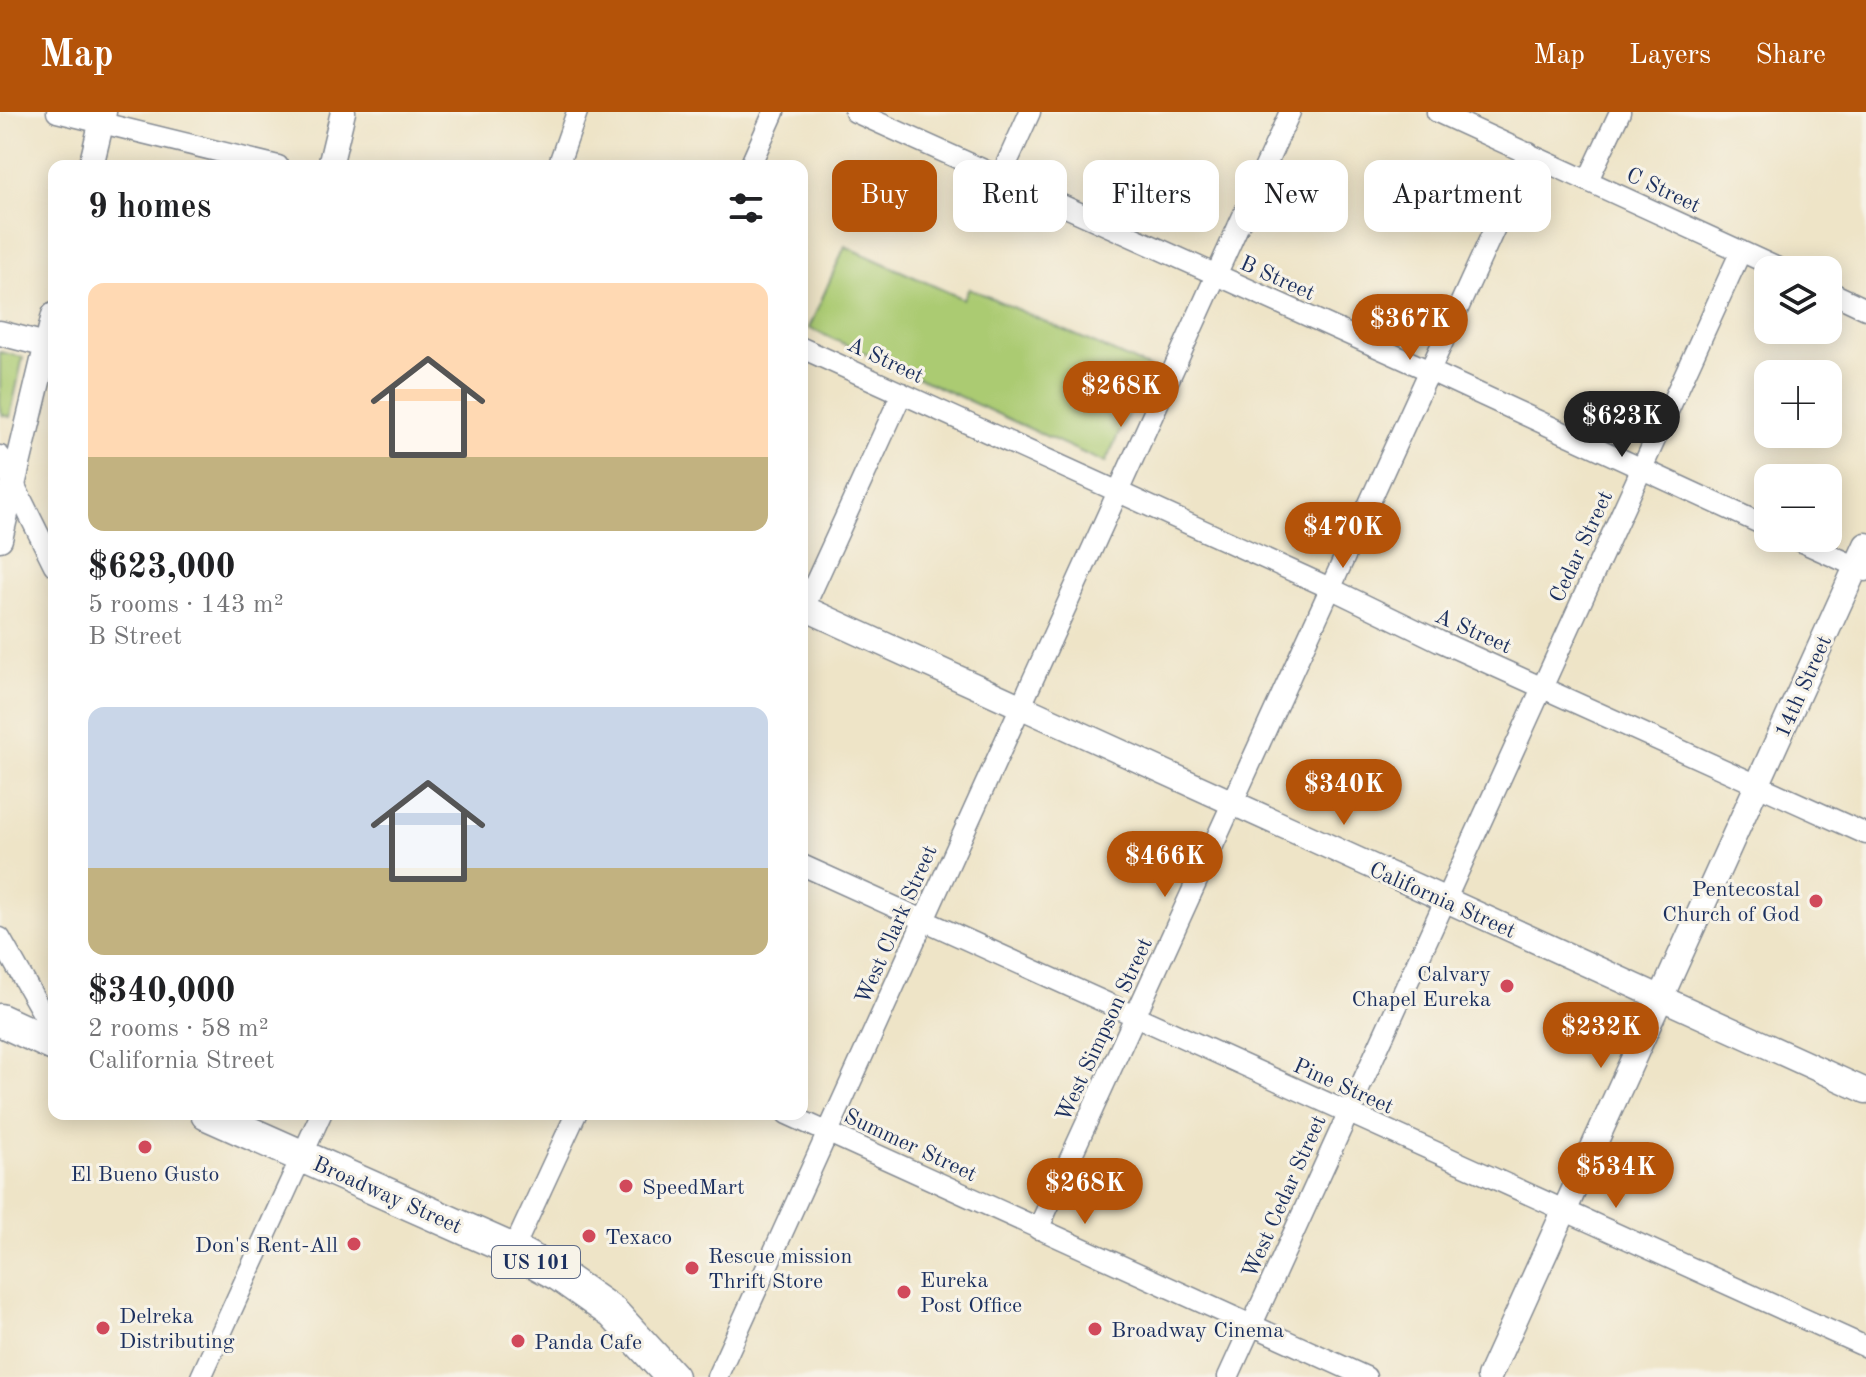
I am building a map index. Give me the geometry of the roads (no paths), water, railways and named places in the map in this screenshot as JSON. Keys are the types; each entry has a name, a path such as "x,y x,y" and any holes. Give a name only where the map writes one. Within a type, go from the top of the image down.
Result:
{"highway":[{"path":"0,1020 48,1042"},
{"name":"Broadway Street","path":"220,1120 513,1250 559,1275 613,1313 672,1377"}],"street":[{"path":"57,112 102,118 256,160"},
{"path":"331,160 343,112"},
{"path":"560,160 577,112"},
{"path":"753,160 774,112"},
{"name":"B Street","path":"855,112 964,160"},
{"path":"1008,160 1030,112"},
{"name":"West Clark Street","path":"717,1377 1290,112"},
{"name":"C Street","path":"1437,112 1754,257"},
{"path":"1588,180 1620,112"},
{"path":"92,160 102,118"},
{"name":"West Simpson Street","path":"1038,1229 1529,153"},
{"name":"B Street","path":"1067,207 1754,521"},
{"name":"Cedar Street","path":"1542,686 1741,251"},
{"path":"1842,298 1866,309"},
{"path":"0,333 48,345"},
{"name":"A Street","path":"808,351 1866,834"},
{"path":"0,539 48,354"},
{"path":"808,598 902,393"},
{"path":"0,456 48,553"},
{"path":"1836,552 1863,561"},
{"name":"14th Street","path":"1489,1377 1660,997 1863,561"},
{"name":"California Street","path":"808,611 1866,1091"},
{"name":"West Cedar Street","path":"1228,1377 1542,686"},
{"name":"Pine Street","path":"808,868 1866,1347"},
{"path":"0,938 48,1022"},
{"path":"201,1377 318,1120"},
{"path":"513,1250 573,1120"},
{"name":"Summer Street","path":"800,1120 1366,1377"}],"place":[{"name":"Pentecostal Church of God","path":"1816,901"},
{"name":"Calvary Chapel Eureka","path":"1507,986"},
{"name":"El Bueno Gusto","path":"145,1147"},
{"name":"SpeedMart","path":"626,1186"},
{"name":"Texaco","path":"589,1236"},
{"name":"Don's Rent-All","path":"354,1244"},
{"name":"Rescue mission Thrift Store","path":"692,1268"},
{"name":"Eureka Post Office","path":"904,1292"},
{"name":"Delreka Distributing","path":"103,1328"},
{"name":"Broadway Cinema","path":"1095,1329"},
{"name":"Panda Cafe","path":"518,1341"}]}
